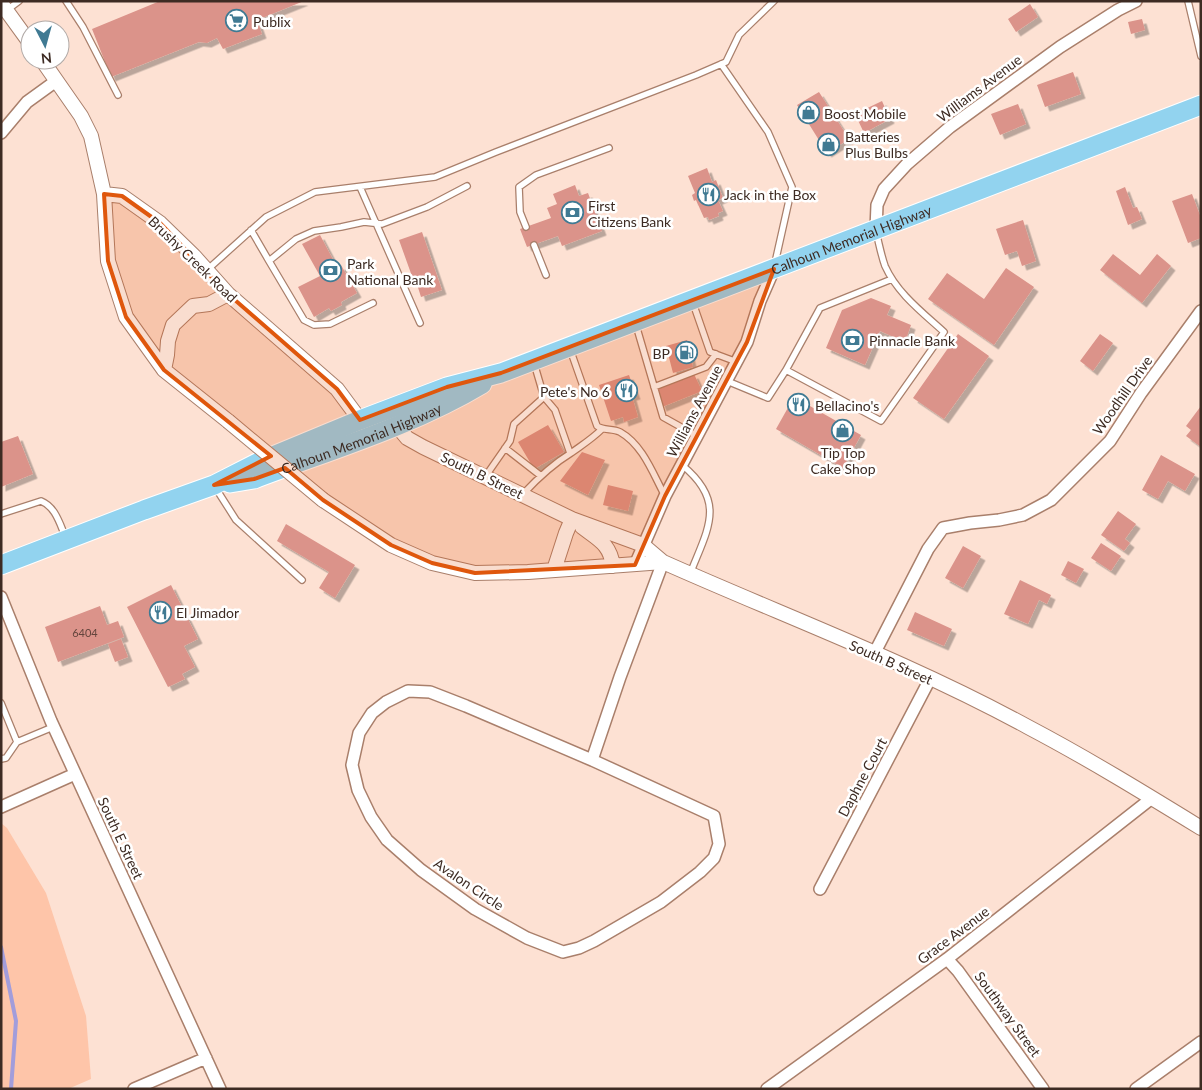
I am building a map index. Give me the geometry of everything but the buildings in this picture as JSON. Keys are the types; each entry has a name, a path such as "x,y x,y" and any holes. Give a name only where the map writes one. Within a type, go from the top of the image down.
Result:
{"highway":[{"name":"Calhoun Memorial Highway","path":"2,564 214,485 261,461 360,420 447,387 501,373 1201,106"},
{"name":"Calhoun Memorial Highway","path":"214,485 254,479 397,426 452,402 501,373"}],"street":[{"name":"Williams Avenue","path":"876,229 877,205 881,195 884,189 907,164 950,127 1117,6 1136,1"},
{"path":"4,7 20,29"},
{"path":"49,70 91,136 104,194 108,261 126,317 164,370 323,500 391,545 432,564 475,573 554,570 663,562 620,677 592,760"},
{"path":"1,133 27,102 56,80"},
{"name":"Brushy Creek Road","path":"104,194 122,196 160,222 228,294 337,389 360,420"},
{"name":"Williams Avenue","path":"635,565 665,496 747,342 760,301 774,269"},
{"path":"164,370 168,355 168,341 173,325 193,306 209,304 228,294"},
{"name":"Woodhill Drive","path":"874,654 928,549 943,528 1000,520 1023,514 1051,500 1110,441 1140,393 1201,311"},
{"name":"South B Street","path":"397,426 407,438 485,478 572,519 643,545 663,562 930,679 1027,726 1201,828"},
{"path":"554,570 572,519"},
{"name":"South B Street","path":"572,519 603,543 611,553 613,566"},
{"name":"South E Street","path":"1,597 54,727 220,1089"},
{"name":"Daphne Court","path":"820,889 930,679"},
{"name":"Avalon Circle","path":"408,692 430,692 592,760 714,816 719,844 714,858 700,872 661,902 594,941 564,952 527,938 475,909 421,870 388,840 371,817 358,790 352,765 359,733 372,713 386,702 408,692"},
{"path":"1,807 75,774"},
{"name":"Grace Avenue","path":"767,1089 947,958 1152,798"},
{"name":"Southway Street","path":"947,958 1043,1089"},
{"path":"1136,1089 1201,1042"},
{"path":"134,1089 206,1058"}],"lane":[{"path":"4,7 19,1"},
{"path":"66,1 83,26 118,95"},
{"path":"206,270 266,217 315,192 435,177 726,62 739,35 774,1"},
{"path":"1188,1 1201,56"},
{"path":"721,64 768,132 792,187 774,269"},
{"path":"526,227 520,212 519,187 536,175 608,148"},
{"path":"269,261 296,239 314,231 364,222 382,224 434,204 467,186"},
{"path":"360,187 420,323"},
{"path":"786,370 881,421 944,332 906,298 892,278 884,264 876,229"},
{"path":"251,230 304,320 314,325 330,324 373,303"},
{"path":"534,245 546,275"},
{"path":"727,381 768,398 786,370 820,308 892,278"},
{"path":"692,300 710,352 737,362"},
{"path":"635,322 663,417 697,436"},
{"path":"569,347 597,426 602,429 618,431 634,442 665,496"},
{"path":"654,387 706,367 716,354"},
{"path":"533,361 544,397 554,410 570,453"},
{"path":"485,478 510,441 514,424 544,397"},
{"path":"522,495 540,476 570,453 592,440 602,429"},
{"path":"505,448 540,476"},
{"path":"682,465 696,476 702,485 710,500 711,511 700,549 690,574"},
{"path":"214,485 236,520 302,580"},
{"path":"1,514 41,501 54,511 67,540"},
{"path":"1,703 17,742"},
{"path":"1,759 6,758 17,742 54,727"}],"highlighted area":[{"path":"104,194 122,196 160,223 228,294 337,389 360,420 447,387 501,373 774,269 747,342 665,496 635,565 475,573 432,563 391,545 323,500 285,468 254,479 214,485 271,456 164,370 126,317 108,261"}],"shaded area":[{"path":"1,823 7,828 46,893 86,1016 91,1079 68,1089 1,1089"}],"waterway":[{"path":"1,947 16,1021 11,1089"}],"place":[{"name":"Publix","path":"237,21"},
{"name":"Boost Mobile","path":"808,113"},
{"name":"Batteries Plus Bulbs","path":"829,144"},
{"name":"Jack in the Box","path":"708,194"},
{"name":"First Citizens Bank","path":"572,213"},
{"name":"Park National Bank","path":"331,271"},
{"name":"Pinnacle Bank","path":"853,340"},
{"name":"BP","path":"686,353"},
{"name":"Pete's No 6","path":"626,391"},
{"name":"Bellacino's","path":"799,405"},
{"name":"Tip Top Cake Shop","path":"843,430"},
{"name":"El Jimador","path":"160,612"}]}
